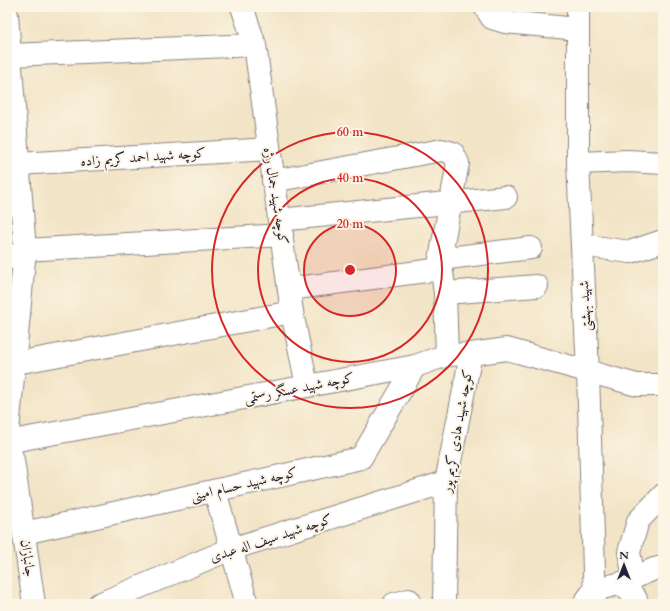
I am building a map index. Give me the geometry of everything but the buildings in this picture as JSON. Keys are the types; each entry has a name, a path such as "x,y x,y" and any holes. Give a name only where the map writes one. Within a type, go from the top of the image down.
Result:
{"street":[{"name":"کوچه شهید جمال رژه","path":"242,7 254,45 268,149 281,228 288,289 308,386"},
{"path":"485,7 492,18 505,22 578,29"},
{"name":"شهید بهشتی","path":"578,7 578,163 588,372 591,599"},
{"name":"جانبازان","path":"7,14 14,168 16,254 16,363 7,442 12,460 18,523 34,604"},
{"path":"10,64 254,45"},
{"name":"کوچه شهید احمد کریم زاده","path":"14,168 268,149"},
{"path":"273,181 442,150 453,153 458,163 440,264 445,293 447,355"},
{"path":"578,163 628,161 663,163"},
{"path":"16,254 281,228 450,203 506,197"},
{"path":"582,245 630,252 663,241"},
{"path":"288,289 531,248"},
{"path":"445,293 537,286"},
{"path":"16,363 292,312"},
{"name":"کوچه شهید عسگر رستمی","path":"7,442 415,366 447,355 471,354 507,349 637,385 663,385"},
{"name":"کوچه شهید هادی کریم پور","path":"444,604 446,482 471,354"},
{"name":"کوچه شهید حسام امینی","path":"18,523 215,491 361,458 415,366"},
{"name":"کوچه شهید سیف اله عبدی","path":"99,604 231,549 446,482"},
{"path":"215,491 247,604"},
{"path":"637,604 628,581 629,552 638,521 663,495"},
{"path":"591,599 654,568 663,567"}]}
